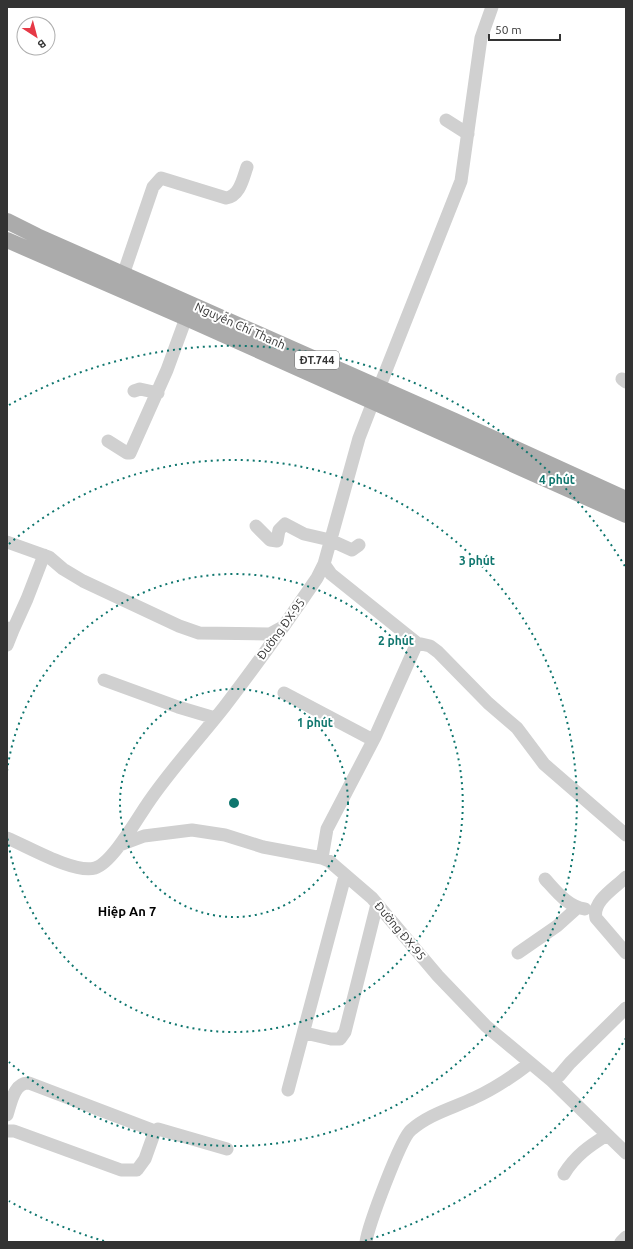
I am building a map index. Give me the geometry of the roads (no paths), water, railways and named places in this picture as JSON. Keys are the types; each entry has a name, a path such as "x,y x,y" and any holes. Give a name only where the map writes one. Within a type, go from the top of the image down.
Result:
{"main road":[{"name":"Nguyễn Chí Thanh","path":"7,221 34,243 376,395 626,499"},
{"name":"Nguyễn Chí Thanh","path":"7,240 34,243 123,275 188,311"},
{"name":"Nguyễn Chí Thanh","path":"376,395 626,516"}],"street":[{"name":"Đường ĐX-95","path":"7,838 76,868 93,868 101,865 118,846 152,796 215,718 317,578 324,564 359,438 461,181 481,38 492,7"},
{"path":"446,120 468,134"},
{"path":"123,275 153,187 161,178 226,198 236,194 247,167"},
{"path":"108,441 127,453 130,453 158,393 188,311"},
{"path":"134,391 140,389 158,393"},
{"path":"256,526 270,540 277,541 279,530 284,524 304,534 330,540 352,550 360,545"},
{"path":"7,542 44,555 83,581 179,626 199,633 270,634 281,628"},
{"path":"7,645 10,629 27,599 44,555"},
{"path":"324,564 331,574 417,643 430,646 438,652 488,703 517,728 544,764 626,835"},
{"path":"322,858 327,829 373,740 417,643"},
{"path":"104,680 178,707 215,718"},
{"path":"284,693 373,740"},
{"name":"Đường ĐX-95","path":"118,846 144,836 192,830 225,835 263,847 322,858 329,861 377,904 438,976 475,1015 552,1081 626,1153"},
{"path":"288,1090 305,1033 345,876"},
{"path":"626,877 597,903 594,910 596,918 626,953"},
{"path":"545,879 561,896 576,908 594,910"},
{"path":"305,1033 331,1039 340,1039 344,1032 377,904"},
{"path":"518,953 557,926 576,908"},
{"path":"552,1081 559,1076 570,1063 626,1008"},
{"path":"366,1242 368,1231 378,1204 410,1131 424,1121 500,1085 530,1063"},
{"path":"7,1115 16,1089 20,1084 29,1083 155,1131 172,1132 227,1149"},
{"path":"7,1132 14,1131 121,1170 137,1170 145,1159 155,1131"},
{"path":"564,1174 571,1163 583,1150 607,1135"},
{"path":"621,1242 626,1238"}],"district":[{"name":"Hiệp An 7","path":"127,911"}]}
